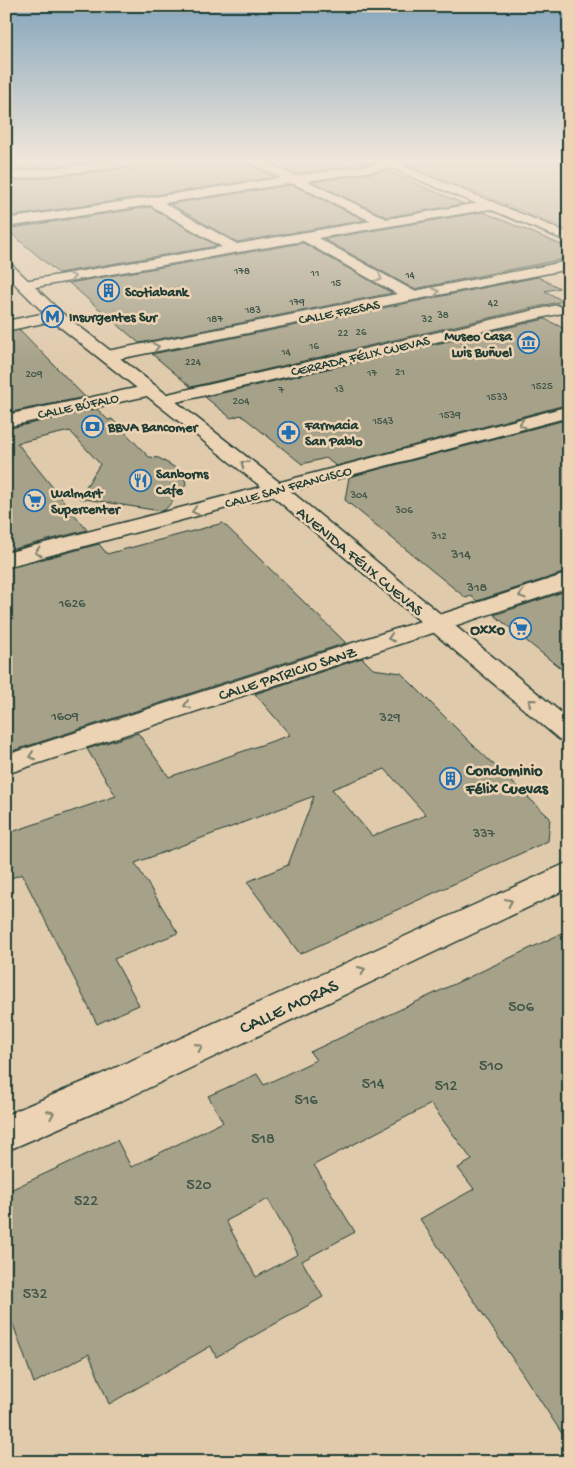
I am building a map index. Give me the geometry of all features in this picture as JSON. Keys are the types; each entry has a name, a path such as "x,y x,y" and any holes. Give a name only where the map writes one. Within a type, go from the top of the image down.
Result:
{"street":[{"path":"198,228 235,249"},
{"path":"24,285 360,228"},
{"path":"544,228 569,238"},
{"path":"306,237 413,297"},
{"name":"CALLE FRESAS","path":"108,356 569,265"},
{"path":"7,268 56,316 108,356"},
{"name":"CERRADA FÉLIX CUEVAS","path":"157,395 557,310"},
{"path":"6,326 56,316"},
{"name":"AVENIDA FÉLIX CUEVAS","path":"108,356 276,489 569,733"},
{"name":"CALLE BÚFALO","path":"6,421 157,395"},
{"name":"CALLE SAN FRANCISCO","path":"6,560 569,411"},
{"name":"CALLE PATRICIO SANZ","path":"6,765 569,580"},
{"name":"CALLE MORAS","path":"6,1133 108,1089 569,874"}],"building":[{"path":"185,228 217,246 58,273 6,229"},
{"path":"211,228 321,228 237,242"},
{"path":"392,228 520,228 569,248 569,258 414,289 324,239"},
{"path":"303,243 392,293 139,343 69,283"},
{"path":"538,277 560,288 545,291 563,301 191,387 152,354"},
{"path":"545,319 569,331 569,404 336,466 326,458 302,464 241,415 231,418 205,397"},
{"path":"20,330 85,397 6,413 6,333"},
{"path":"97,409 108,420 112,419 149,457 159,458 184,473 186,485 165,510 160,511 79,498 100,464 70,431 17,443 87,530 6,551 6,429"},
{"path":"569,419 569,571 477,601 471,596 466,598 345,500 349,477"},
{"path":"223,523 346,643 6,753 6,569 99,544 107,554"},
{"path":"569,590 569,675 494,615"},
{"path":"362,658 373,669 401,673 550,818 548,841 300,954 247,882 288,865 314,796 135,863 178,933 114,959 139,1005 97,1024 22,874 6,880 6,834 116,796 87,749 138,733 169,777 290,735 255,694","holes":["385,769 426,815 372,836 332,789"]},
{"path":"569,930 569,1444 420,1219 474,1189 458,1168 472,1160 431,1104 314,1165 355,1232 302,1261 323,1297 216,1357 211,1346 109,1404 89,1354 34,1383 6,1305 6,1192 117,1140 131,1167 223,1122 208,1096 257,1074 264,1085 316,1060 310,1052","holes":["268,1199 298,1254 256,1277 226,1221"]}],"place":[{"name":"Scotiabank","path":"109,291"},
{"name":"Insurgentes Sur","path":"53,316"},
{"name":"Museo Casa Luis Buñuel","path":"528,343"},
{"name":"BBVA Bancomer","path":"92,426"},
{"name":"Farmacia San Pablo","path":"289,432"},
{"name":"Sanborns Cafe","path":"140,481"},
{"name":"Walmart Supercenter","path":"35,500"},
{"name":"Oxxo","path":"521,628"},
{"name":"Condominio Félix Cuevas","path":"450,778"}]}
